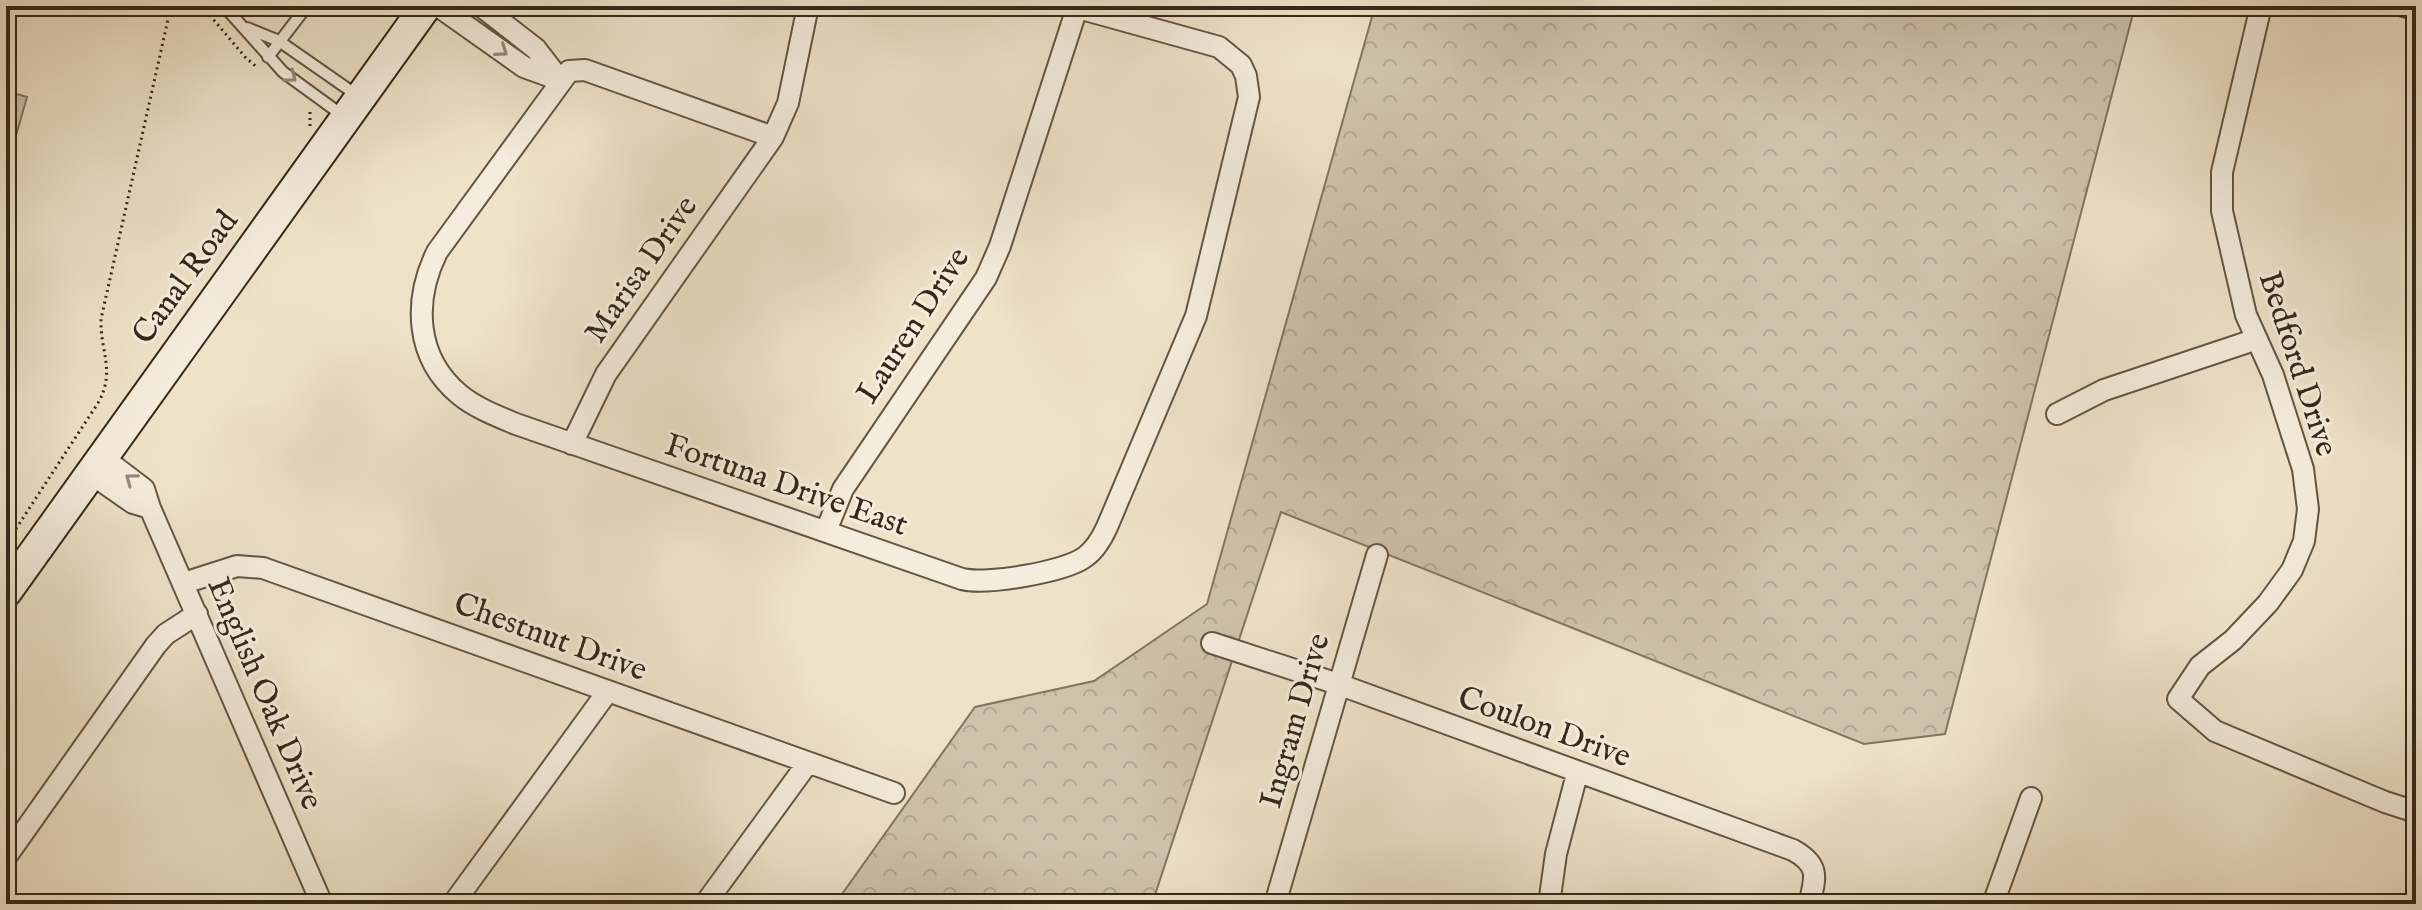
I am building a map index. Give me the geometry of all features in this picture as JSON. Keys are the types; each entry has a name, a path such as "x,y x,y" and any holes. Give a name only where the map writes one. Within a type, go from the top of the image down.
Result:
{"street":[{"name":"Canal Road","path":"6,592 426,6"},
{"path":"438,6 524,67 560,80"},
{"path":"481,6 536,49 560,80"},
{"name":"Marisa Drive","path":"572,444 606,374 773,137 788,103 808,6"},
{"name":"Bedford Drive","path":"2261,6 2222,172 2222,211 2246,315 2273,375 2303,469 2308,509 2304,541 2292,570 2268,603 2233,640 2200,666 2178,699 2215,731 2416,812"},
{"name":"Fortuna Drive East","path":"560,80 437,252 422,294 422,330 439,371 467,400 516,424 983,582 1040,573 1076,563 1086,557 1101,538 1166,391 1199,304 1248,109 1246,76 1235,58 1219,47 1074,7"},
{"name":"Lauren Drive","path":"826,531 843,489 986,278 1000,246 1074,7"},
{"path":"560,80 569,71 585,70 773,137"},
{"path":"2057,414 2104,390 2257,339"},
{"name":"English Oak Drive","path":"96,465 144,489 322,904"},
{"name":"Ingram Drive","path":"1275,904 1377,555"},
{"name":"Chestnut Drive","path":"184,583 237,566 263,568 894,793"},
{"path":"6,857 156,645 166,634 197,614"},
{"name":"Coulon Drive","path":"1212,643 1338,684 1577,774 1793,850 1806,858 1816,879 1809,904"},
{"path":"453,904 608,691"},
{"path":"705,904 807,764"},
{"path":"1549,904 1556,854 1577,774"},
{"path":"1993,904 2031,798"}],"lane":[{"path":"224,6 283,72 353,108"},
{"path":"268,57 307,6"},
{"path":"245,27 279,41 353,108"}],"path":[{"path":"6,544 98,403 107,384 109,374 100,335 101,319 171,6"},
{"path":"202,6 246,58 267,75"},
{"path":"307,105 312,119 310,128"}],"green space":[{"path":"1375,6 2135,6 1945,734 1864,744 1281,512 1152,904 835,904 975,707 1094,681 1207,604"},
{"path":"6,91 27,97 6,171"}]}
